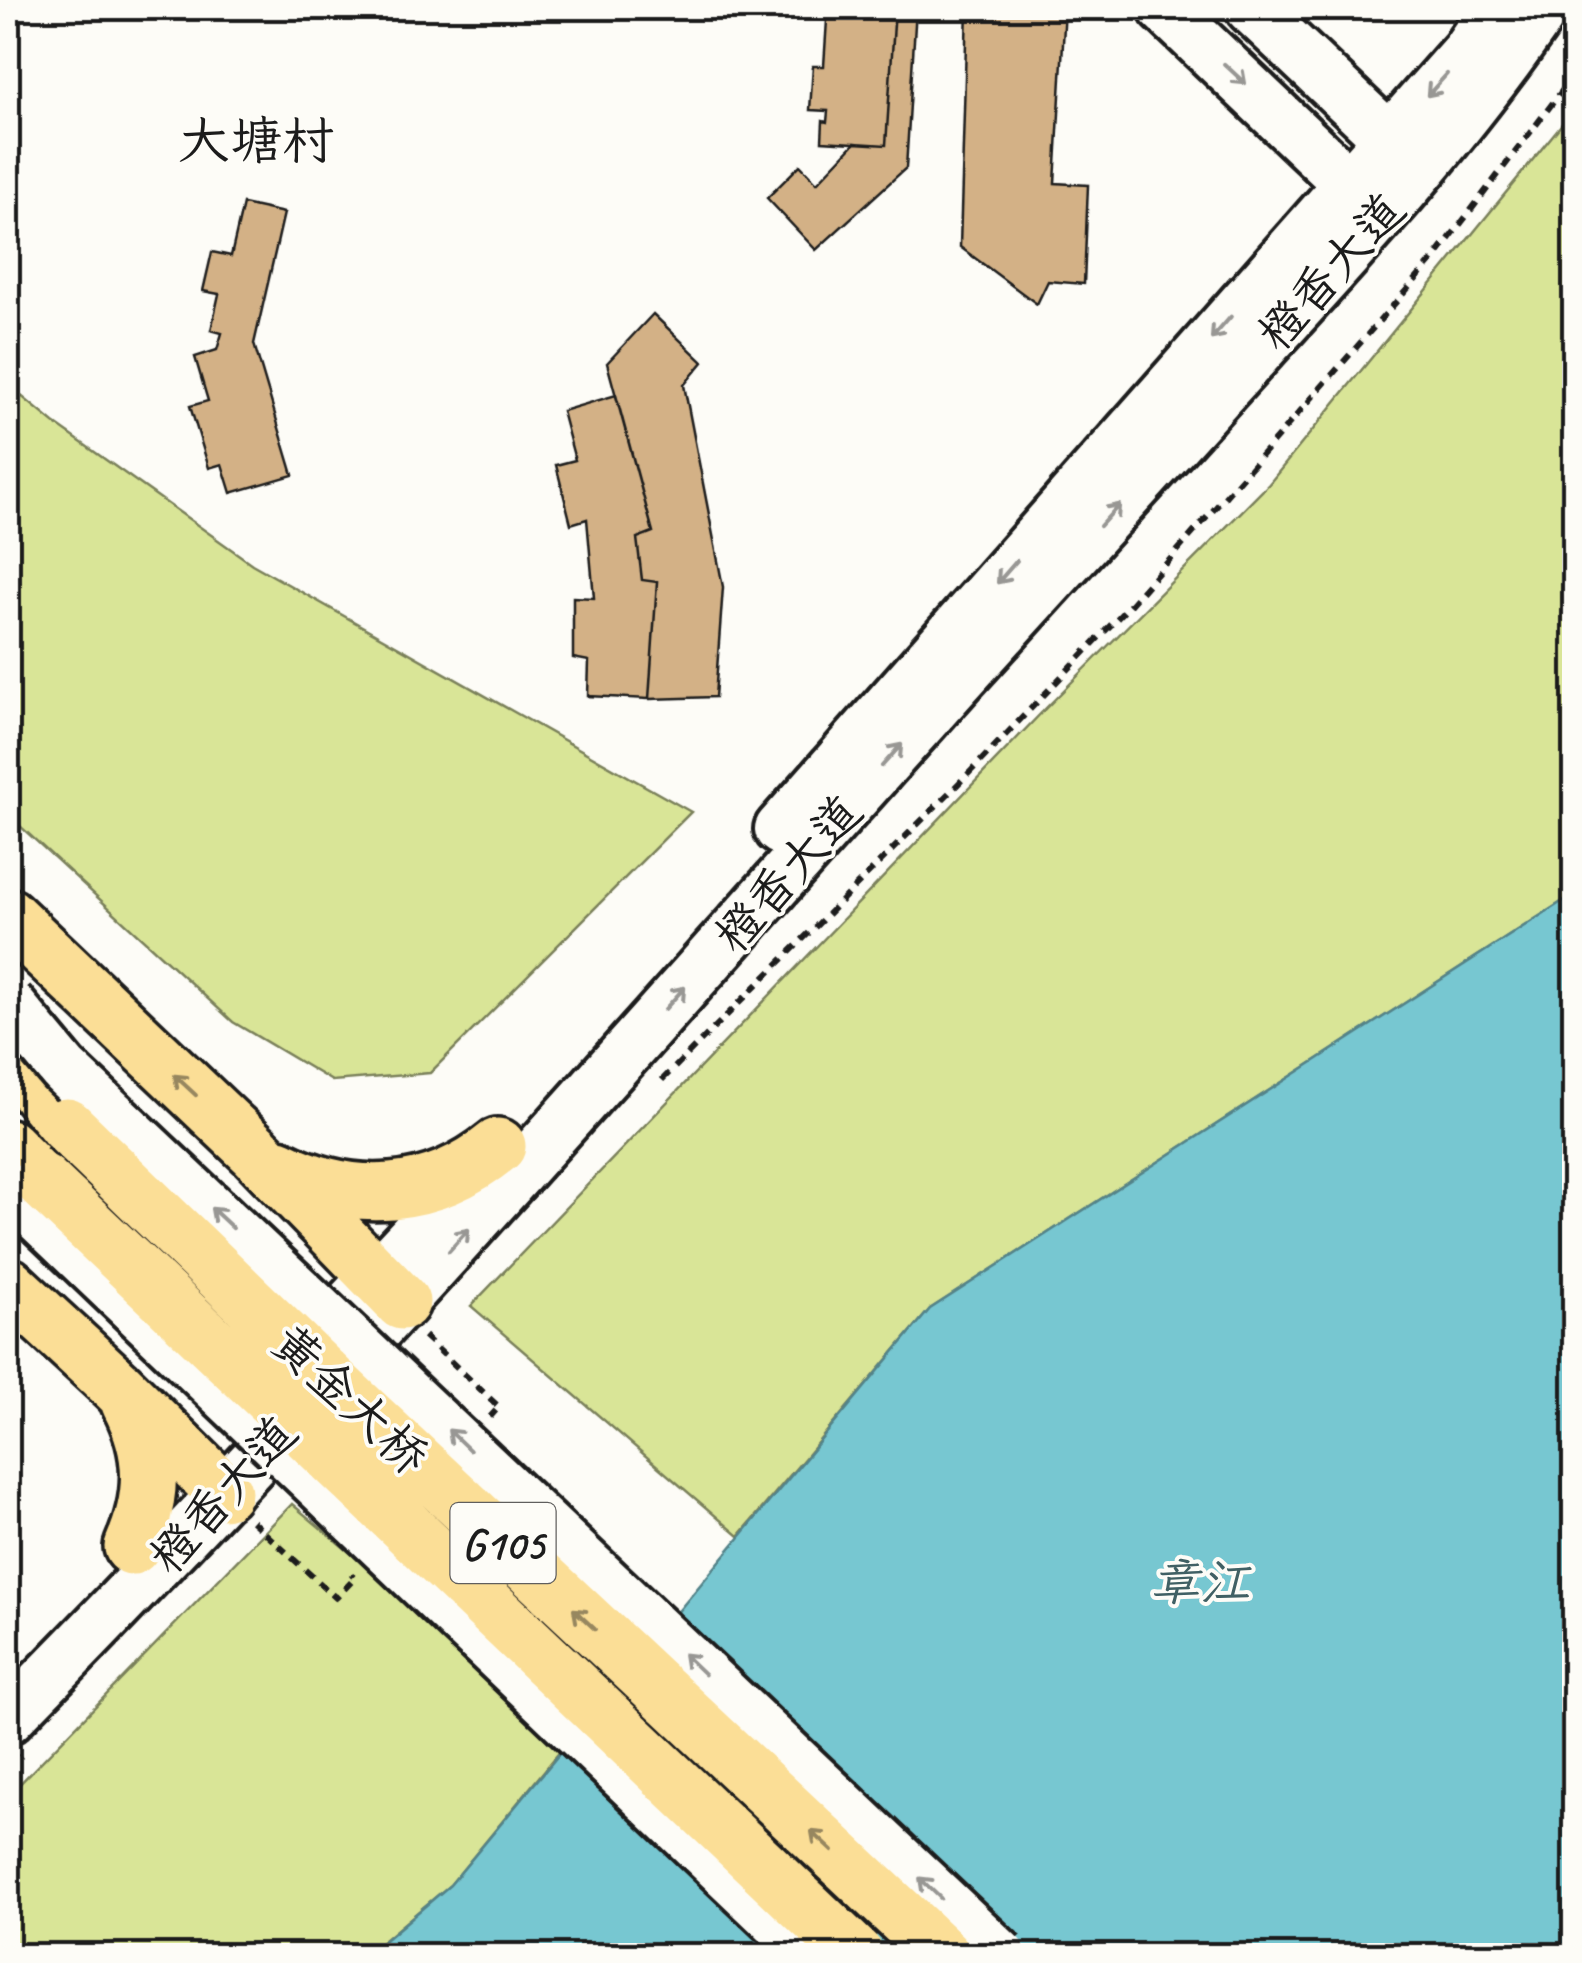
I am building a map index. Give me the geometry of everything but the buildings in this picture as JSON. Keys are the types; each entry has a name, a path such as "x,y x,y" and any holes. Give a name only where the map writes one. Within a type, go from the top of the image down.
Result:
{"highway":[{"path":"8,916 256,1151 404,1313"},
{"path":"8,1055 67,1126"},
{"path":"8,1070 67,1126"},
{"name":"黄金大桥","path":"67,1126 337,1387 944,1956"},
{"path":"256,1151 301,1179 352,1192 379,1194 433,1184 459,1174 498,1146"},
{"name":"黄金大桥","path":"16,1168 857,1956"},
{"path":"8,1285 116,1385 221,1498"},
{"path":"116,1385 140,1424 150,1461 150,1496 132,1548"}],"main road":[{"path":"1164,8 1366,199"},
{"path":"1251,8 1404,153"},
{"name":"橙香大道","path":"21,1730 153,1572 404,1313 947,693 1404,153 1496,8"},
{"name":"橙香大道","path":"1404,153 1502,70 1544,8"},
{"name":"橙香大道","path":"404,1313 498,1146 1366,199"},
{"path":"8,1004 64,1070 1000,1956"},
{"path":"16,1168 814,1956"},
{"name":"橙香大道","path":"8,1671 132,1548 221,1498"}],"path":[{"path":"654,1089 971,771 1129,606 1433,260 1574,75"},
{"path":"221,1498 250,1519 336,1598 355,1578 343,1566"},
{"path":"8,1770 21,1730"}],"green space":[{"path":"1574,109 1574,894 930,1309 739,1536 471,1306 1046,708 1268,485"},
{"path":"8,385 54,423 252,564 691,812 430,1073 332,1081 233,1022 8,815"},
{"path":"292,1504 571,1738 450,1885 366,1955 8,1956 8,1796"}],"water":[{"name":"章江","path":"1574,894 1574,1955 366,1956 450,1885 930,1309"}],"district":[{"name":"大塘村","path":"256,140"}]}
